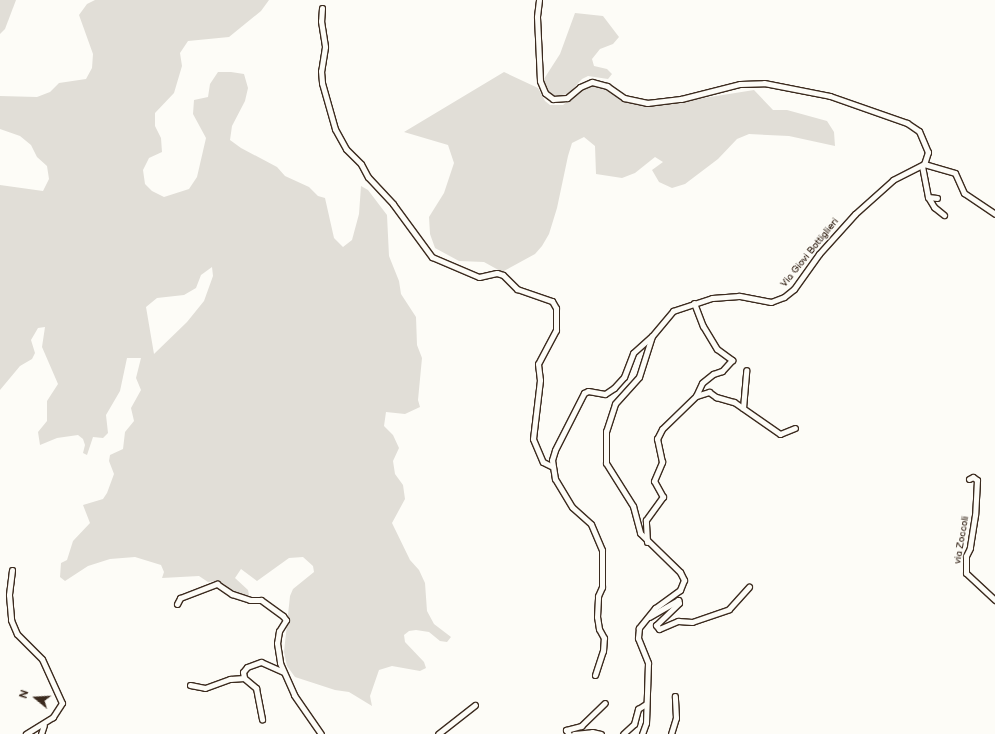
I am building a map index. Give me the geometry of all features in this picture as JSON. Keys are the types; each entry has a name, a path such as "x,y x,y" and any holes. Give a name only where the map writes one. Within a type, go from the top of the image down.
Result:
{"street":[{"path":"539,0 537,17 540,81 545,93 554,99 567,98 580,87 592,82 607,86 624,98 647,103 757,83 830,96 904,122 919,131 928,152 923,165 928,197 934,207 944,215"},
{"path":"322,8 320,22 325,47 321,70 322,83 335,129 346,149 361,164 368,178 393,204 432,257 479,277 497,273 503,275 518,289 552,301 556,308 556,330 538,364 540,380 533,439 543,462 551,466"},
{"path":"923,165 955,173 964,193 995,214"},
{"name":"Via Giovi Bottiglieri","path":"643,621 655,608 680,590 684,583 680,572 640,534 633,506 607,466 604,446 608,421 615,404 642,372 652,336 673,311 694,303 732,296 771,302 784,297 794,289 819,254 855,214 893,180 923,165"},
{"path":"928,197 937,198"},
{"path":"647,542 646,520 663,497 654,480 662,462 657,439 662,429 696,396 702,383 712,374 722,371 732,360 717,349 703,326 694,303"},
{"path":"595,675 603,650 604,638 599,629 597,617 598,596 602,586 602,550 591,524 572,507 555,479 551,466 555,450 584,393 590,391 605,394 614,388 624,377 632,353 652,336"},
{"path":"743,408 746,370"},
{"path":"696,396 708,392 743,408 780,434 794,428"},
{"name":"via Zoccoli","path":"969,479 974,477 978,480 970,548 966,556 966,573 987,596 995,600"},
{"path":"12,570 9,581 11,620 17,634 42,659 61,698 59,710 44,725 42,734"},
{"path":"177,604 180,598 216,584 232,594 250,600 261,600 272,606 286,620 279,631 278,643 283,672 294,695 320,734"},
{"path":"642,734 646,723 648,663 638,632 643,621 678,600 679,603 656,625 659,629 678,621 692,622 729,609 738,603 749,587"},
{"path":"262,719 256,688 244,678 243,672 247,667 261,662 283,672"},
{"path":"190,685 212,687 230,679 244,678"},
{"path":"671,734 676,718 675,696"},
{"path":"569,734 566,730 581,726 605,703"},
{"path":"623,734 634,724 638,709 646,704"},
{"path":"438,734 475,705"},
{"path":"26,734 41,724 44,725"},
{"path":"574,734 592,732 600,734"}],"shaded area":[{"path":"0,0 16,0 5,29 0,34"},
{"path":"95,0 269,0 261,11 229,37 188,41 180,53 182,66 174,93 155,113 155,126 161,138 162,152 149,158 143,170 145,184 152,191 164,197 189,189 197,177 206,138 193,114 194,100 208,97 210,84 218,72 231,72 244,74 248,88 245,101 232,126 230,140 241,148 277,167 285,176 309,187 318,196 325,198 334,238 343,247 352,240 359,214 361,186 368,190 387,215 389,256 399,281 401,294 416,317 417,345 422,358 418,400 420,407 405,414 386,412 384,426 393,435 399,448 393,461 395,474 403,485 405,499 392,523 410,560 419,570 425,583 427,611 434,624 451,637 447,642 440,641 429,632 416,630 409,631 404,635 405,642 424,662 426,668 420,671 392,666 379,670 370,696 372,706 349,692 335,690 295,677 287,666 284,652 290,596 293,589 314,572 313,566 303,557 289,558 257,581 241,569 235,578 248,590 249,595 242,595 215,581 208,582 199,576 162,578 164,572 161,565 135,557 110,559 88,566 65,581 60,577 61,563 67,560 73,541 90,523 83,505 103,499 107,493 114,474 109,461 110,455 123,449 125,432 134,421 131,408 141,390 136,378 141,358 127,358 120,391 106,415 108,433 103,438 93,437 87,455 83,453 85,445 83,439 78,435 57,438 40,445 38,432 47,421 47,401 58,384 42,347 45,327 38,328 31,340 35,353 32,359 20,366 0,390 0,185 43,191 49,179 47,166 37,157 31,145 20,136 0,129 0,96 37,97 50,92 59,83 86,79 92,68 93,54 79,15 87,4","holes":["212,267 213,276 204,301 187,322 154,354 146,307 157,298 184,295 196,288 201,275"]},
{"path":"575,13 603,16 619,37 613,44 600,49 592,59 594,66 607,69 612,74 608,79 588,76 582,79 568,94 555,96 544,89 542,82 560,54"},
{"path":"504,72 538,88 545,101 550,105 563,105 586,86 593,85 604,88 623,100 639,105 654,106 754,90 773,110 787,110 827,121 834,132 835,146 789,136 749,134 737,139 718,159 685,184 672,188 659,182 652,170 663,162 655,157 635,173 622,178 596,174 595,146 584,137 572,143 557,208 549,234 542,246 535,254 502,272 484,262 459,261 435,248 430,234 429,217 444,193 454,163 448,145 404,132"}]}
